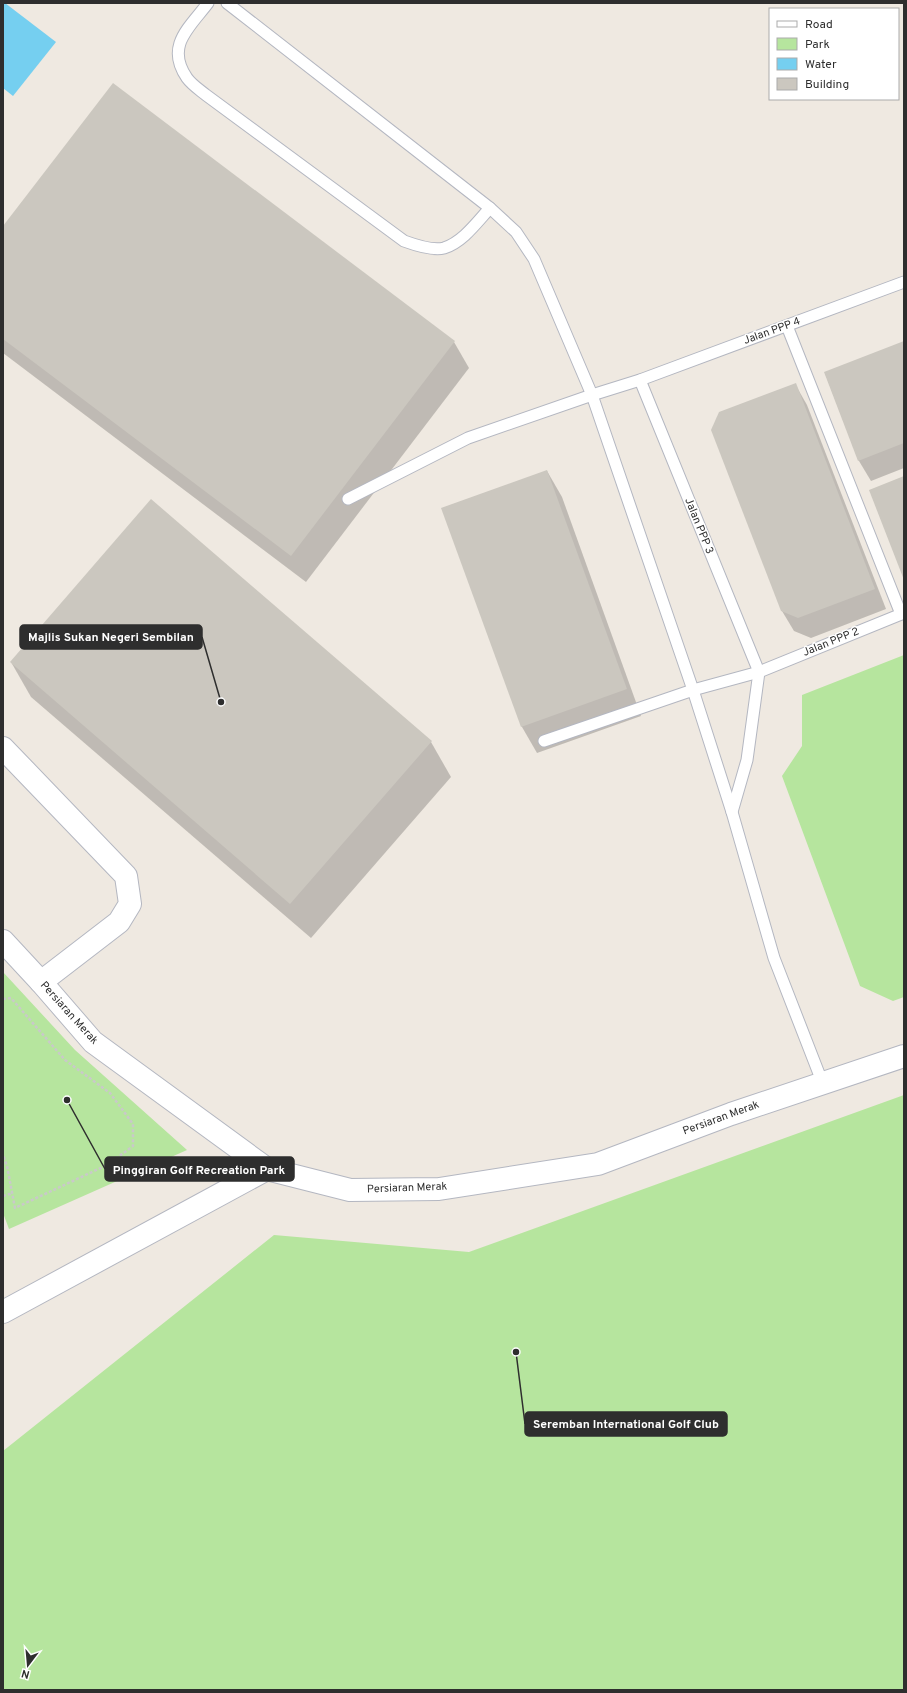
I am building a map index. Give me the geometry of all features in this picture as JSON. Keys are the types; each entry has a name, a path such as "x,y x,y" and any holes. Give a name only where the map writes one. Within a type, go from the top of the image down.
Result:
{"street":[{"path":"3,748 126,876 130,904 119,922 41,982"},
{"name":"Persiaran Merak","path":"3,941 93,1042 267,1169 350,1190 439,1189 598,1164 731,1114 904,1056"},
{"path":"3,1312 267,1169"}],"lane":[{"path":"208,3 179,42 178,60 188,79 206,95 404,241 421,247 443,248 460,239 490,208"},
{"path":"226,3 490,208 516,232 534,259 592,395 693,690 732,812 774,958 823,1084"},
{"name":"Jalan PPP 4","path":"348,499 468,438 640,380 904,282"},
{"path":"787,326 902,614"},
{"name":"Jalan PPP 3","path":"640,380 759,672"},
{"name":"Jalan PPP 2","path":"544,742 693,690 759,672 902,614"},
{"path":"732,812 747,760 759,672"}],"path":[{"path":"3,999 11,998 65,1060 110,1093 133,1124 133,1146 107,1166 16,1208 7,1166 3,1155"},
{"path":"3,1196 13,1192"}],"green space":[{"path":"904,655 904,997 893,1001 860,986 782,776 802,746 802,695"},
{"path":"3,972 75,1050 187,1150 9,1229 3,1213"},
{"path":"904,1095 904,1690 3,1690 3,1451 274,1235 469,1252"}],"water":[{"path":"3,3 56,42 13,96 3,88"}],"building":[{"path":"113,83 455,341 291,556 3,339 3,226"},
{"path":"904,341 904,443 858,461 824,372"},
{"path":"796,383 875,589 798,618 781,611 711,430 719,412"},
{"path":"547,470 627,689 521,727 441,508"},
{"path":"904,476 904,580 869,490"},
{"path":"151,499 432,741 290,904 10,662"}],"place":[{"name":"Majlis Sukan Negeri Sembilan","path":"221,702"},
{"name":"Pinggiran Golf Recreation Park","path":"67,1100"},
{"name":"Seremban International Golf Club","path":"516,1352"}]}
